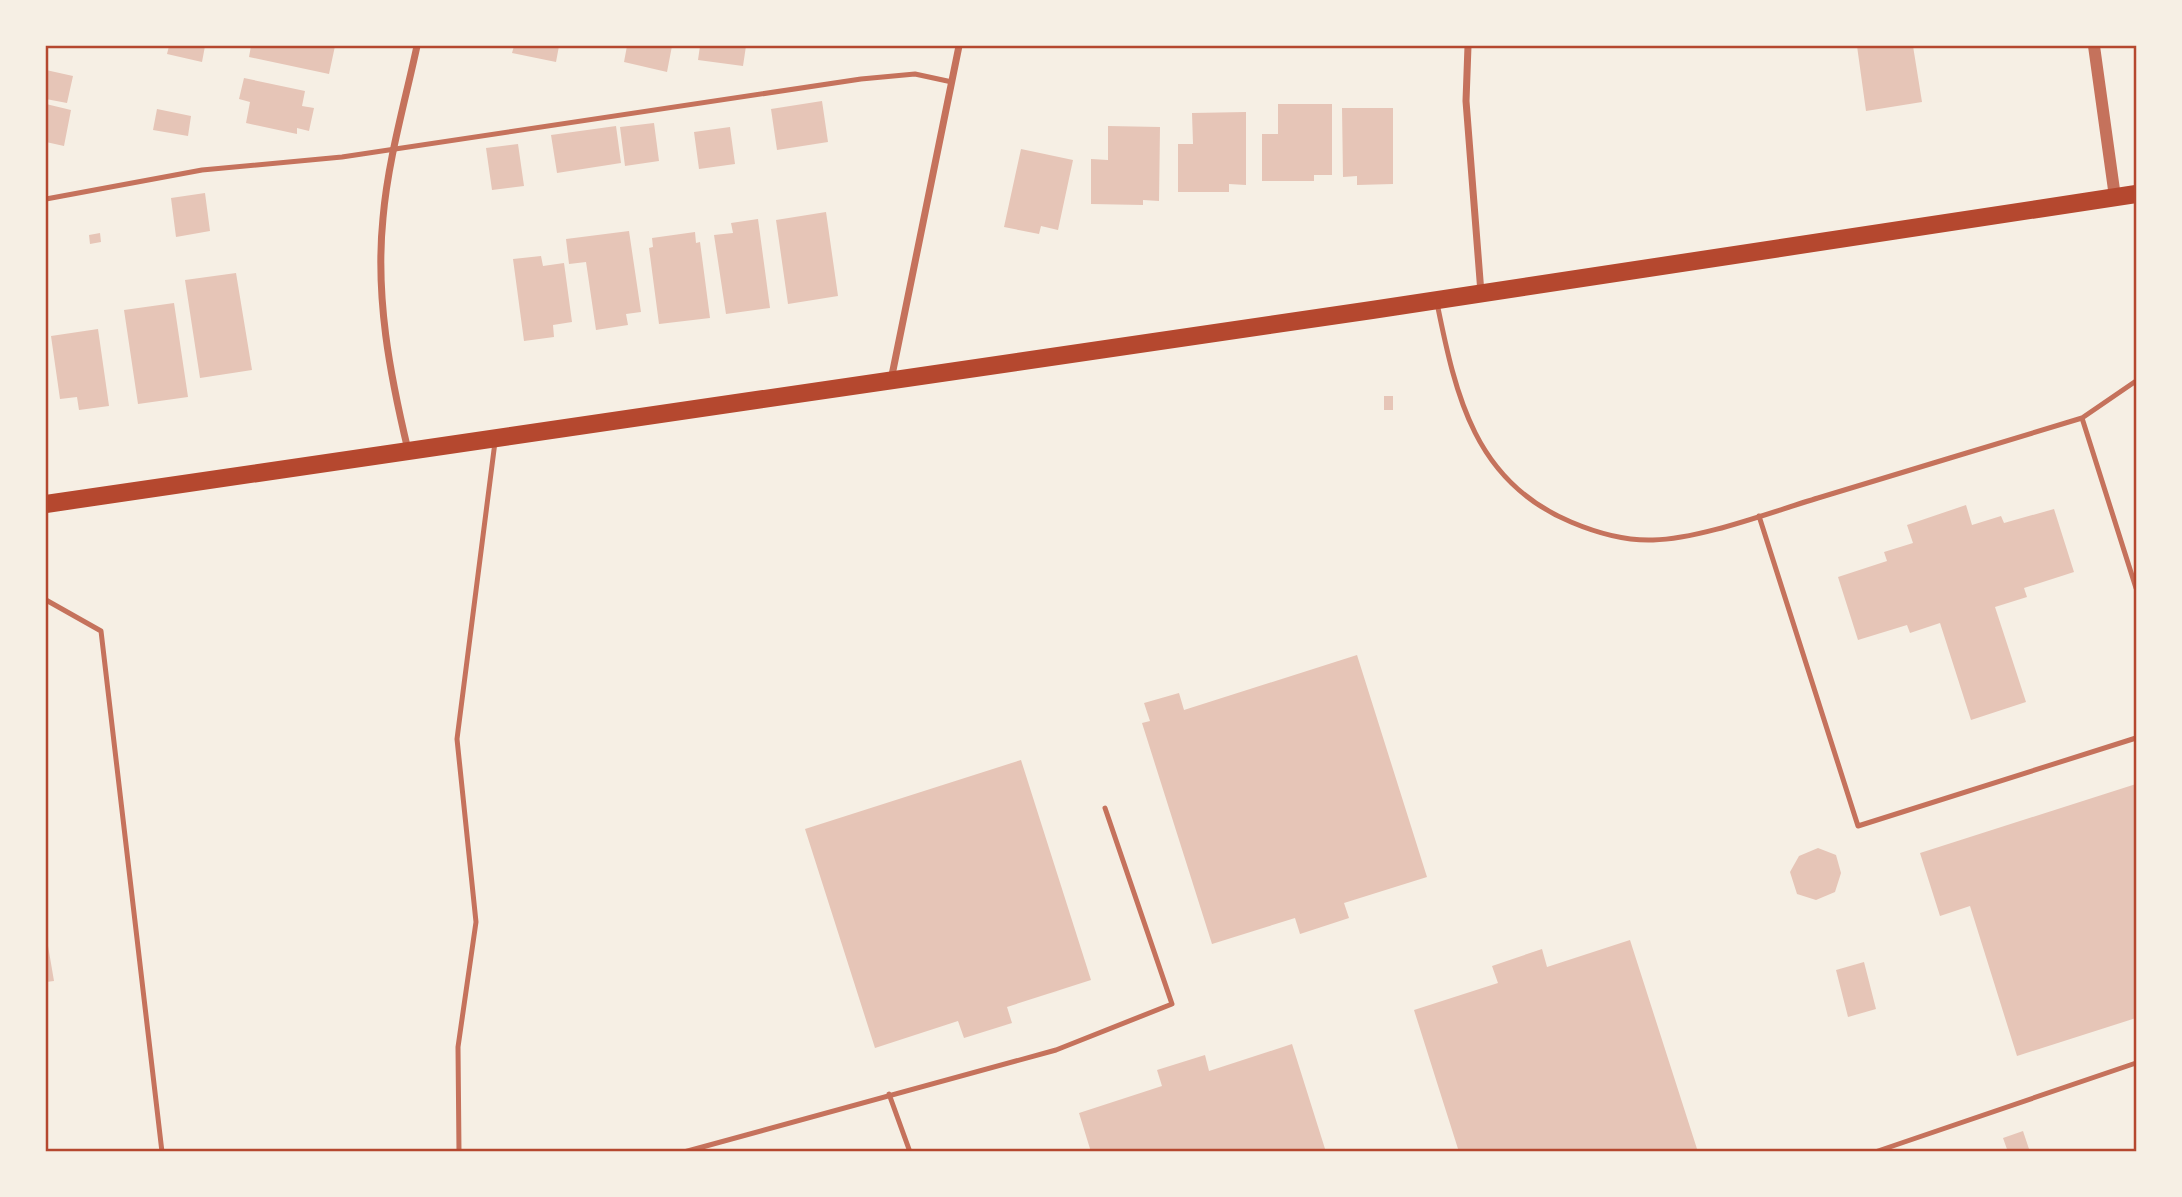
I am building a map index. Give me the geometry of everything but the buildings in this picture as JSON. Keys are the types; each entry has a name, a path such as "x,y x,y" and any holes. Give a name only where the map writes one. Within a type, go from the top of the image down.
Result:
{"main road":[{"path":"46,504 2137,194"}],"street":[{"path":"408,450 389,373 381,279 383,218 417,46"},
{"path":"891,380 959,46"},
{"path":"1468,46 1466,100 1481,293"},
{"path":"2094,46 2115,197"}],"lane":[{"path":"46,199 202,170 395,149 874,78 915,74 952,82"},
{"path":"1436,300 1449,362 1466,416 1480,446 1504,477 1542,510 1592,531 1631,540 1656,540 1759,516 2082,418 2137,381"},
{"path":"2082,418 2137,588"},
{"path":"459,1152 458,1047 476,922 457,739 495,438"},
{"path":"1759,516 1858,826 2137,738"},
{"path":"46,600 101,631 162,1152"},
{"path":"684,1152 1056,1049 1172,1004 1105,808"},
{"path":"1875,1152 2137,1063"},
{"path":"889,1094 910,1152"}]}
